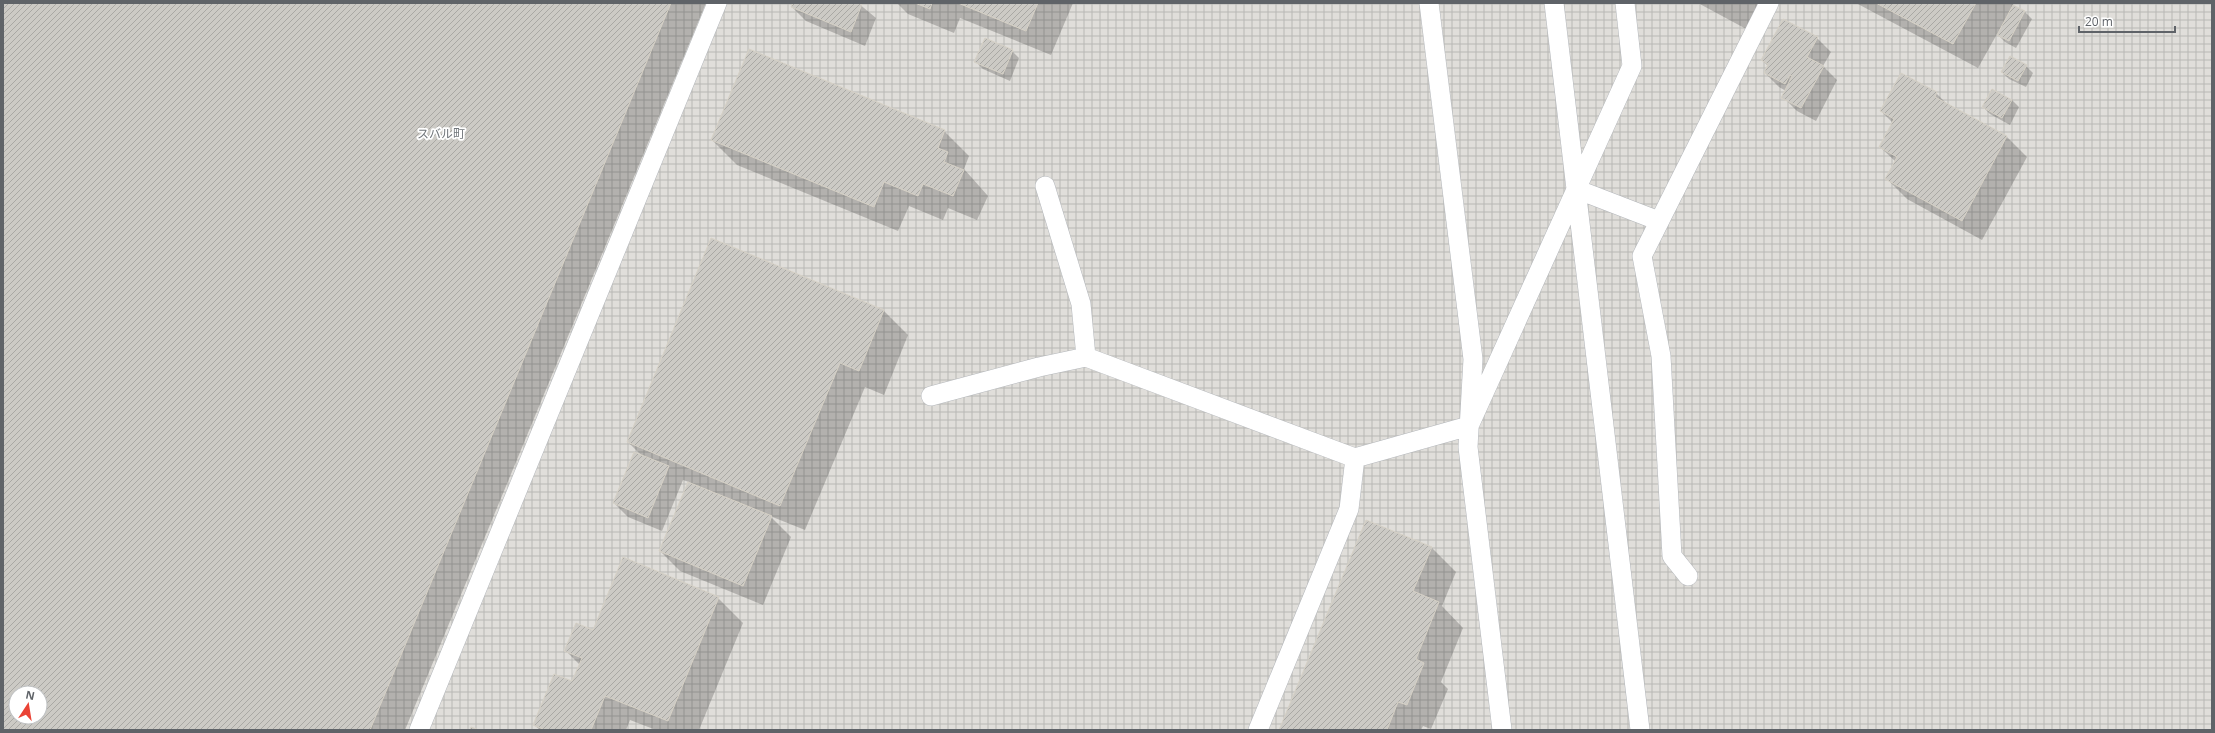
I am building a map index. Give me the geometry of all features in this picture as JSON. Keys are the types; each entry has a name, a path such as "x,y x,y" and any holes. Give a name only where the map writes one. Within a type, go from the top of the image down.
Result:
{"lane":[{"path":"419,730 717,3"},
{"path":"1429,3 1473,359 1468,448 1502,730"},
{"path":"1554,3 1640,730"},
{"path":"1469,426 1632,66 1625,3"},
{"path":"1688,576 1672,556 1661,356 1642,256 1769,3"},
{"path":"1045,186 1081,304 1086,357"},
{"path":"1576,189 1660,221"},
{"path":"931,396 1039,367 1086,357 1355,458 1469,426"},
{"path":"1258,730 1349,509 1355,458"}],"shaded area":[{"path":"3,3 2212,3 2212,730 3,730"}],"building":[{"path":"3,3 671,3 370,730 3,730"},
{"path":"793,3 862,4 851,32 791,7"},
{"path":"915,3 932,3 930,9"},
{"path":"958,3 1038,3 1026,31"},
{"path":"1876,3 1976,3 1953,44"},
{"path":"2013,5 2025,11 2009,41 1997,35"},
{"path":"1783,19 1818,37 1807,57 1824,66 1801,108 1781,98 1792,76 1790,75 1785,84 1764,73 1768,64 1761,60"},
{"path":"985,38 1013,50 1003,74 974,62"},
{"path":"749,49 945,130 938,148 948,152 944,162 964,170 953,196 923,184 918,196 884,182 874,207 711,140"},
{"path":"2010,56 2027,65 2018,81 2001,72"},
{"path":"1901,73 1937,92 1935,97 2007,136 1962,221 1885,179 1897,157 1879,147 1894,119 1880,111"},
{"path":"1992,89 2012,100 2002,118 1982,107"},
{"path":"711,238 884,310 859,371 840,363 780,506 627,442"},
{"path":"634,452 669,466 648,518 613,503"},
{"path":"688,482 772,516 743,586 659,551"},
{"path":"1366,520 1432,547 1413,591 1439,602 1416,659 1424,663 1407,705 1398,702 1387,730 1279,730"},
{"path":"623,557 719,597 668,721 605,696 591,730 545,730 533,725 554,674 572,681 582,658 564,651 576,623 593,630"},
{"path":"471,727 479,730 470,730"}],"district":[{"name":"スバル町","path":"441,134"}]}
